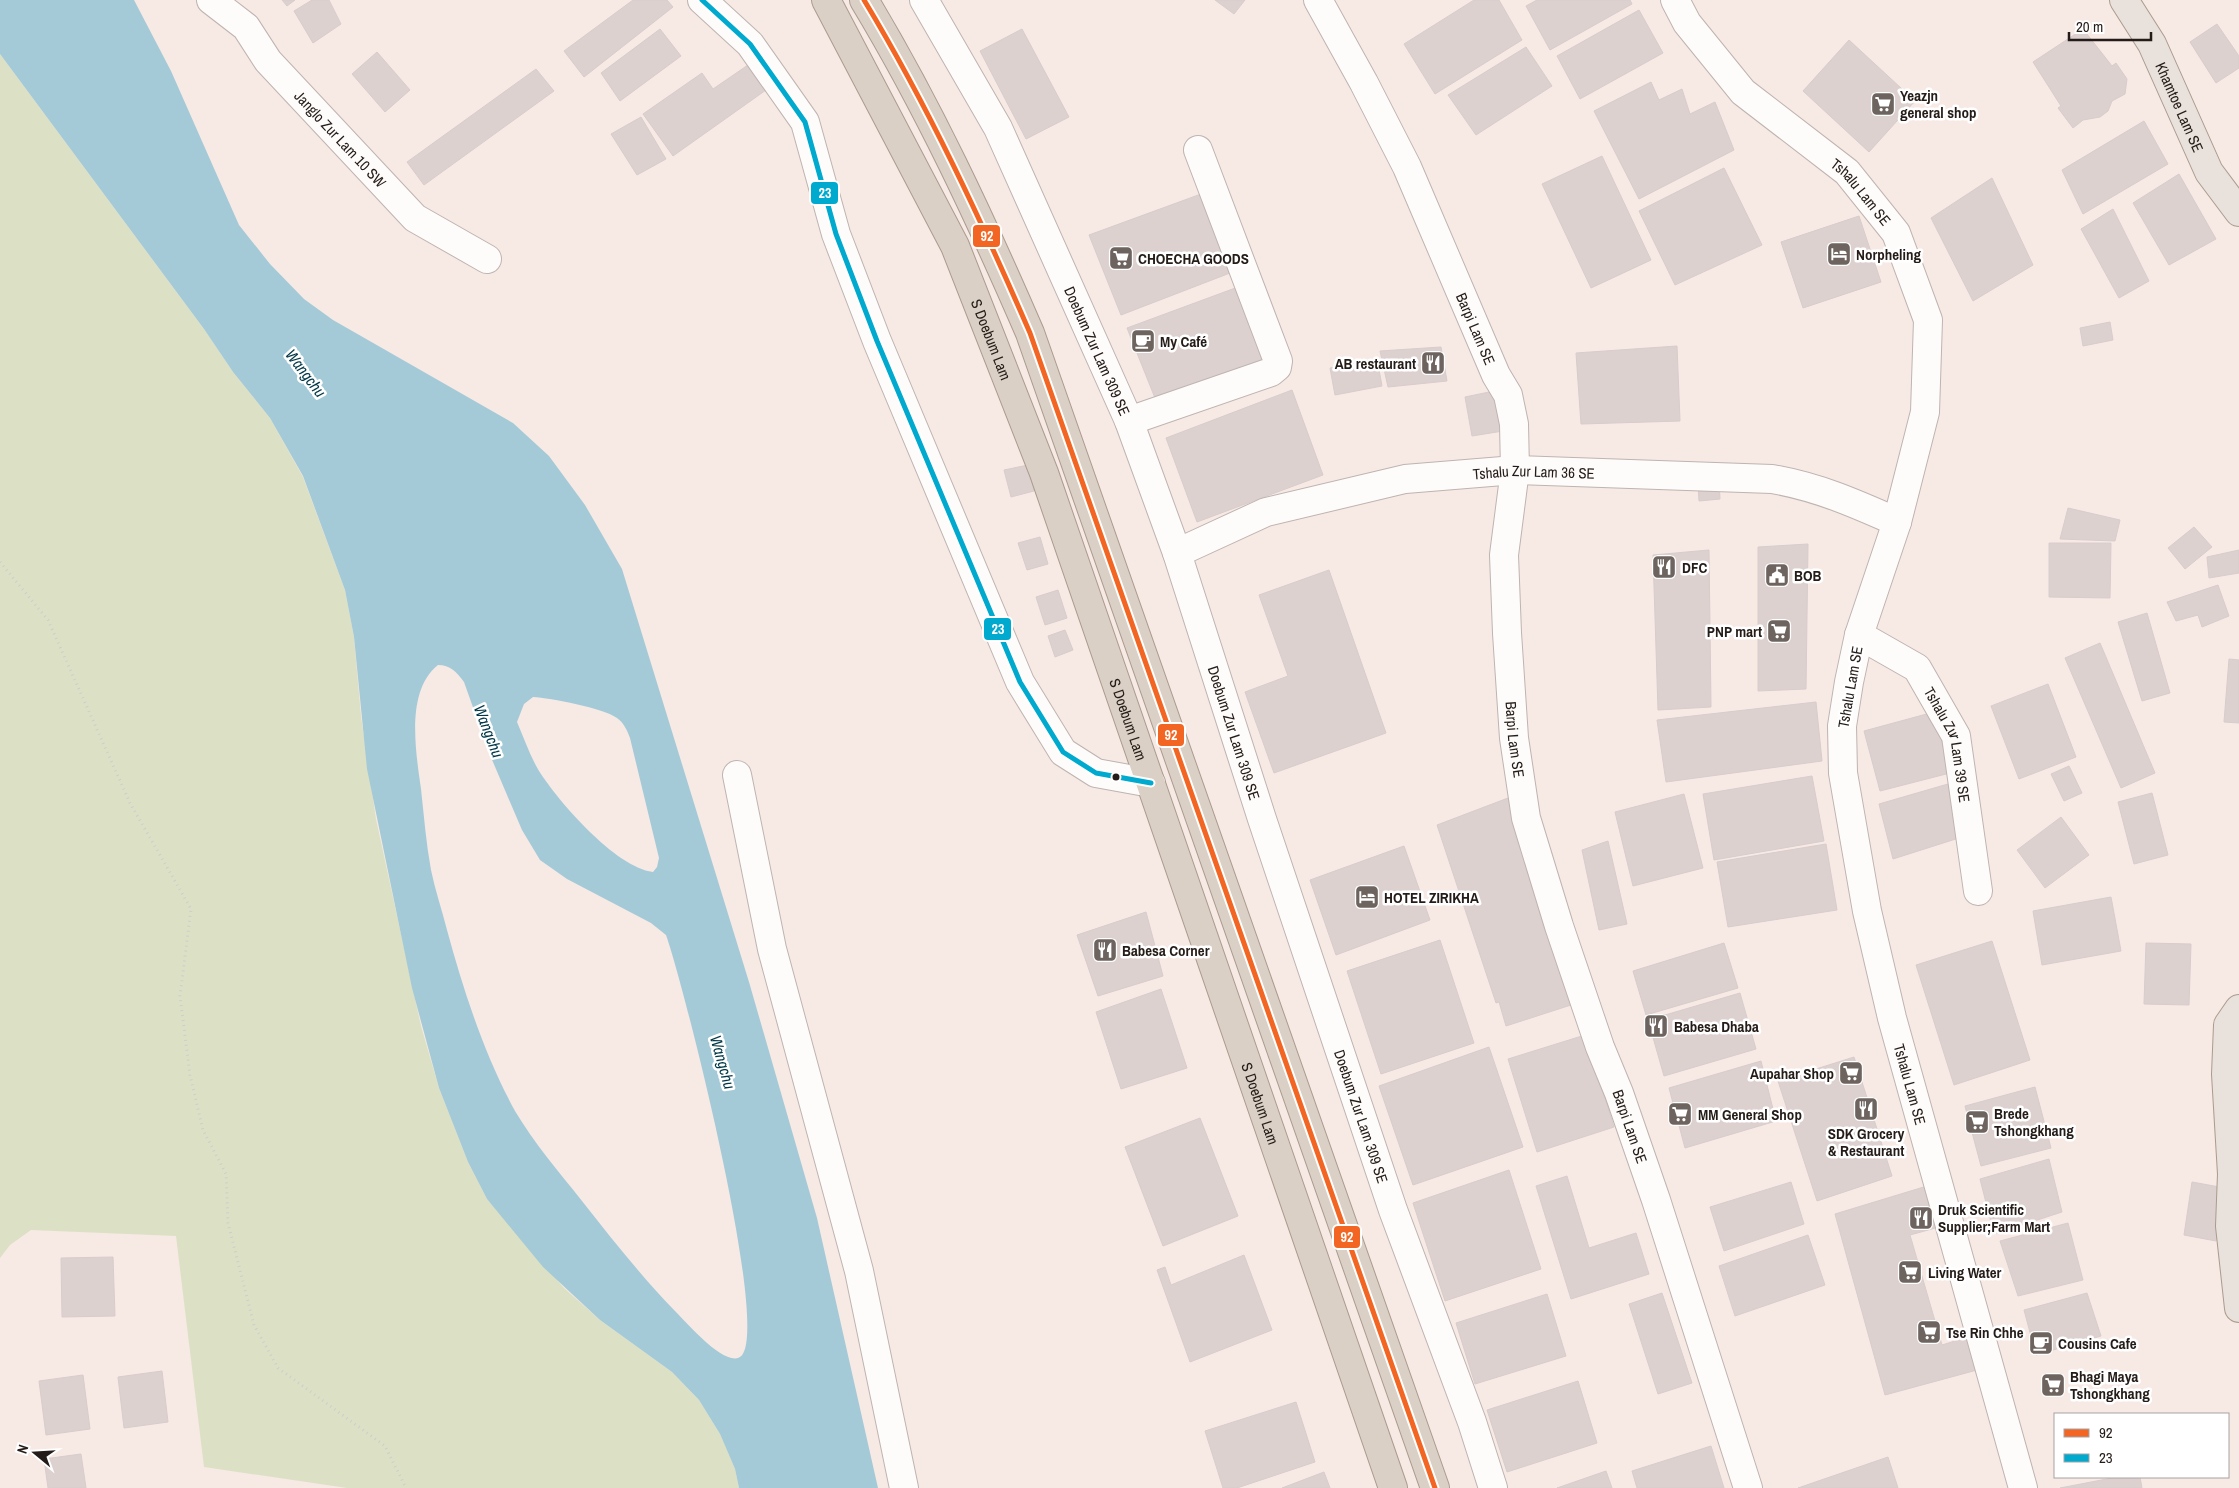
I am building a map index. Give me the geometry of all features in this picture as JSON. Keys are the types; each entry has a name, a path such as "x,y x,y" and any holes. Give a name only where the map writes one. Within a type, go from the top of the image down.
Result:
{"highway":[{"name":"S Doebum Lam","path":"826,0 955,246 1044,473 1393,1488"},
{"path":"864,0 884,33 984,226 1030,334 1435,1488"}],"main road":[{"name":"Khamtoe Lam SE","path":"2124,0 2152,44 2210,172 2239,212"},
{"path":"2239,1009 2228,1025 2226,1074 2235,1170 2230,1226 2239,1308"}],"street":[{"name":"Janglo Zur Lam 10 SW","path":"211,0 246,27 268,61 415,218 486,259"},
{"path":"702,0 750,44 805,122 836,234 873,332 1020,682 1064,752 1096,773 1151,783"},
{"name":"Doebum Zur Lam 309 SE","path":"924,0 998,128 1129,421 1177,554 1262,819 1393,1210 1472,1422 1492,1488"},
{"name":"Barpi Lam SE","path":"1318,0 1364,83 1407,168 1496,375 1508,396 1514,424 1515,470 1504,555 1506,623 1514,738 1526,818 1600,1047 1619,1092 1656,1200 1748,1488"},
{"name":"Tshalu Lam SE","path":"1675,0 1687,23 1743,92 1847,172 1896,233 1928,320 1925,412 1897,522 1859,635 1842,726 1843,773 1867,911 1892,1018 2023,1488"},
{"path":"1129,421 1271,372 1277,367 1278,361 1198,150"},
{"name":"Tshalu Zur Lam 36 SE","path":"1177,554 1266,512 1405,479 1515,470 1772,479 1802,484 1840,497 1897,522"},
{"name":"Tshalu Zur Lam 39 SE","path":"1859,635 1917,668 1956,736 1978,891"},
{"path":"737,775 772,949 859,1271 904,1488"}],"path":[{"path":"0,562 48,620 130,803 190,909 180,996 190,1076 203,1130 226,1174 228,1223 254,1325 278,1368 384,1446 406,1488"}],"green space":[{"path":"0,54 204,329 233,372 270,418 303,477 345,590 354,637 361,716 376,819 421,1026 439,1088 468,1162 487,1199 564,1288 600,1320 672,1372 699,1400 720,1434 735,1469 739,1488 347,1488 204,1467 176,1236 31,1230 10,1245 0,1258"}],"water":[{"name":"Wangchu","path":"0,0 134,0 171,71 239,225 270,264 304,299 333,320 513,423 549,456 585,505 622,569 749,982 817,1218 878,1488 739,1488 735,1469 720,1434 699,1400 672,1372 600,1320 543,1267 487,1199 468,1162 439,1088 412,988 367,769 354,637 345,590 303,476 270,418 233,372 204,329 0,54","holes":["438,665 446,666 453,670 464,682 490,755 522,830 540,860 567,879 651,923 666,935 706,1085 737,1232 745,1294 747,1339 738,1358 731,1358 723,1354 704,1340 662,1298 627,1257 530,1134 515,1111 484,1045 460,976 434,885 428,850 415,741 415,723 421,690 428,676","533,697 564,701 589,707 610,714 623,724 630,738 659,858 657,867 653,872 638,867 622,858 589,831 560,799 539,771 517,722 524,704"]}],"building":[{"path":"282,0 295,0 287,6"},
{"path":"312,0 329,0 341,24 313,43 294,11"},
{"path":"633,0 667,0 673,7 584,77 564,51"},
{"path":"1215,0 1245,0 1234,14"},
{"path":"1474,0 1499,0 1522,40 1435,94 1404,44"},
{"path":"1537,0 1630,0 1632,4 1550,50 1526,6"},
{"path":"1639,10 1663,53 1580,99 1557,56"},
{"path":"2217,24 2239,56 2239,68 2216,83 2190,42"},
{"path":"660,29 681,56 620,101 601,73"},
{"path":"1022,29 1069,117 1026,139 980,51"},
{"path":"2083,29 2112,66 2116,63 2127,79 2125,94 2112,101 2108,111 2100,117 2083,120 2073,128 2058,108 2061,106 2033,62"},
{"path":"1849,40 1915,101 1869,152 1803,91"},
{"path":"1526,47 1552,86 1476,135 1448,95"},
{"path":"377,52 410,90 385,112 352,74"},
{"path":"748,65 766,90 673,156 643,114 702,73 713,89"},
{"path":"536,69 554,91 424,185 407,162"},
{"path":"1651,82 1659,100 1682,89 1690,114 1715,102 1734,150 1639,199 1594,111"},
{"path":"641,117 666,159 637,175 611,134"},
{"path":"2144,121 2168,164 2083,214 2062,170"},
{"path":"1602,156 1651,260 1591,288 1542,184"},
{"path":"1724,168 1762,245 1675,285 1639,211"},
{"path":"2179,174 2216,239 2169,265 2133,203"},
{"path":"1992,178 2033,265 1973,301 1931,218"},
{"path":"1201,194 1230,273 1121,315 1089,235"},
{"path":"2113,209 2149,281 2119,298 2081,229"},
{"path":"1859,216 1881,282 1803,308 1781,242"},
{"path":"1238,287 1267,366 1159,408 1127,328"},
{"path":"2110,322 2113,340 2083,346 2080,328"},
{"path":"1677,346 1680,421 1581,424 1576,353"},
{"path":"1441,347 1447,381 1388,387 1380,351"},
{"path":"1377,359 1382,386 1335,395 1330,368"},
{"path":"1292,390 1323,475 1197,522 1166,438"},
{"path":"1494,391 1503,431 1472,436 1465,397"},
{"path":"1028,465 1034,491 1011,497 1004,470"},
{"path":"1719,482 1720,499 1699,501 1698,483"},
{"path":"2068,508 2120,520 2115,541 2060,539"},
{"path":"2194,527 2212,547 2185,569 2168,548"},
{"path":"1040,537 1048,564 1027,570 1018,543"},
{"path":"2049,543 2111,543 2110,598 2049,597"},
{"path":"1808,544 1806,689 1758,691 1758,547"},
{"path":"1709,550 1711,707 1658,710 1653,555"},
{"path":"2239,550 2239,573 2209,578 2207,557"},
{"path":"1329,570 1386,733 1274,773 1245,692 1288,676 1259,595"},
{"path":"2218,585 2229,616 2202,627 2198,615 2176,621 2167,602"},
{"path":"1058,590 1067,618 1045,625 1036,597"},
{"path":"2147,613 2170,693 2142,701 2118,622"},
{"path":"1065,630 1073,650 1055,657 1048,636"},
{"path":"2100,643 2155,773 2121,788 2065,658"},
{"path":"2229,659 2239,660 2239,723 2224,722"},
{"path":"2048,684 2076,757 2019,779 1991,706"},
{"path":"1816,702 1822,761 1666,782 1657,720"},
{"path":"1934,712 1950,773 1880,791 1864,731"},
{"path":"2069,766 2082,793 2064,801 2051,774"},
{"path":"1812,776 1824,841 1714,860 1703,794"},
{"path":"1948,784 1962,837 1893,859 1879,804"},
{"path":"2152,793 2168,855 2134,864 2118,802"},
{"path":"1684,794 1703,868 1633,886 1615,812"},
{"path":"1508,798 1568,979 1563,982 1571,1005 1506,1026 1499,1002 1496,1003 1437,825"},
{"path":"2061,817 2089,855 2045,888 2017,850"},
{"path":"1608,841 1627,924 1599,930 1582,850"},
{"path":"1826,844 1837,910 1728,927 1717,862"},
{"path":"1404,846 1430,920 1336,955 1310,880"},
{"path":"2111,897 2121,951 2042,965 2033,911"},
{"path":"1146,912 1163,976 1098,996 1077,935"},
{"path":"1440,940 1474,1043 1381,1074 1347,971"},
{"path":"1992,941 2030,1060 1954,1085 1916,965"},
{"path":"1724,943 1738,988 1646,1015 1633,971"},
{"path":"2146,943 2191,944 2189,1005 2144,1004"},
{"path":"1161,989 1187,1068 1121,1089 1096,1012"},
{"path":"1740,993 1756,1049 1664,1076 1648,1020"},
{"path":"1585,1035 1614,1127 1537,1152 1508,1059"},
{"path":"1489,1047 1523,1147 1413,1185 1379,1086"},
{"path":"1854,1057 1892,1176 1817,1201 1778,1081"},
{"path":"1761,1061 1776,1121 1685,1148 1669,1088"},
{"path":"2035,1087 2051,1148 1981,1166 1965,1106"},
{"path":"1200,1118 1238,1216 1163,1246 1125,1147"},
{"path":"2049,1159 2062,1212 1994,1234 1980,1179"},
{"path":"1509,1170 1541,1269 1445,1301 1413,1203"},
{"path":"1567,1176 1589,1248 1636,1233 1649,1274 1571,1299 1536,1186"},
{"path":"1791,1182 1804,1224 1724,1251 1710,1207"},
{"path":"2192,1182 2225,1188 2216,1241 2184,1235"},
{"path":"1927,1186 1939,1227 1910,1235 1942,1345 1968,1337 1977,1370 1885,1395 1835,1214"},
{"path":"2068,1223 2083,1280 2018,1296 2000,1241"},
{"path":"1808,1235 1825,1285 1735,1316 1719,1266"},
{"path":"1244,1255 1272,1330 1190,1362 1157,1270 1165,1267 1171,1285"},
{"path":"113,1257 115,1316 62,1317 61,1258"},
{"path":"1662,1293 1692,1383 1658,1394 1629,1304"},
{"path":"2087,1293 2101,1336 2036,1355 2024,1310"},
{"path":"1547,1294 1566,1356 1475,1384 1456,1323"},
{"path":"162,1371 168,1422 124,1428 118,1377"},
{"path":"83,1375 90,1429 46,1435 39,1381"},
{"path":"1578,1381 1597,1443 1507,1472 1487,1410"},
{"path":"1296,1402 1315,1462 1237,1488 1223,1488 1205,1431"},
{"path":"1711,1446 1724,1488 1637,1488 1632,1471"},
{"path":"81,1454 86,1488 48,1488 44,1459"},
{"path":"1888,1457 1898,1488 1798,1488"},
{"path":"1606,1471 1612,1488 1557,1488"},
{"path":"1324,1472 1330,1488 1282,1488"},
{"path":"2112,1478 2140,1478 2142,1488 2060,1488"}],"transit line":[{"name":"23","path":"702,0 750,44 805,122 836,234 877,341 1020,682 1063,752 1096,773 1151,783"},
{"name":"92","path":"864,0 910,81 953,164 1030,333 1435,1488"}],"place":[{"name":"Yeazjn general shop","path":"1883,104"},
{"name":"Norpheling","path":"1839,254"},
{"name":"CHOECHA GOODS","path":"1121,258"},
{"name":"My Café","path":"1143,341"},
{"name":"AB restaurant","path":"1433,363"},
{"name":"DFC","path":"1664,567"},
{"name":"BOB","path":"1777,575"},
{"name":"PNP mart","path":"1779,631"},
{"name":"HOTEL ZIRIKHA","path":"1367,897"},
{"name":"Babesa Corner","path":"1105,950"},
{"name":"Babesa Dhaba","path":"1656,1026"},
{"name":"Aupahar Shop","path":"1851,1073"},
{"name":"SDK Grocery & Restaurant","path":"1866,1109"},
{"name":"MM General Shop","path":"1680,1114"},
{"name":"Brede Tshongkhang","path":"1977,1122"},
{"name":"Druk Scientific Supplier;Farm Mart","path":"1921,1218"},
{"name":"Living Water","path":"1910,1272"},
{"name":"Tse Rin Chhe","path":"1929,1332"},
{"name":"Cousins Cafe","path":"2041,1343"},
{"name":"Bhagi Maya Tshongkhang","path":"2053,1385"}]}
